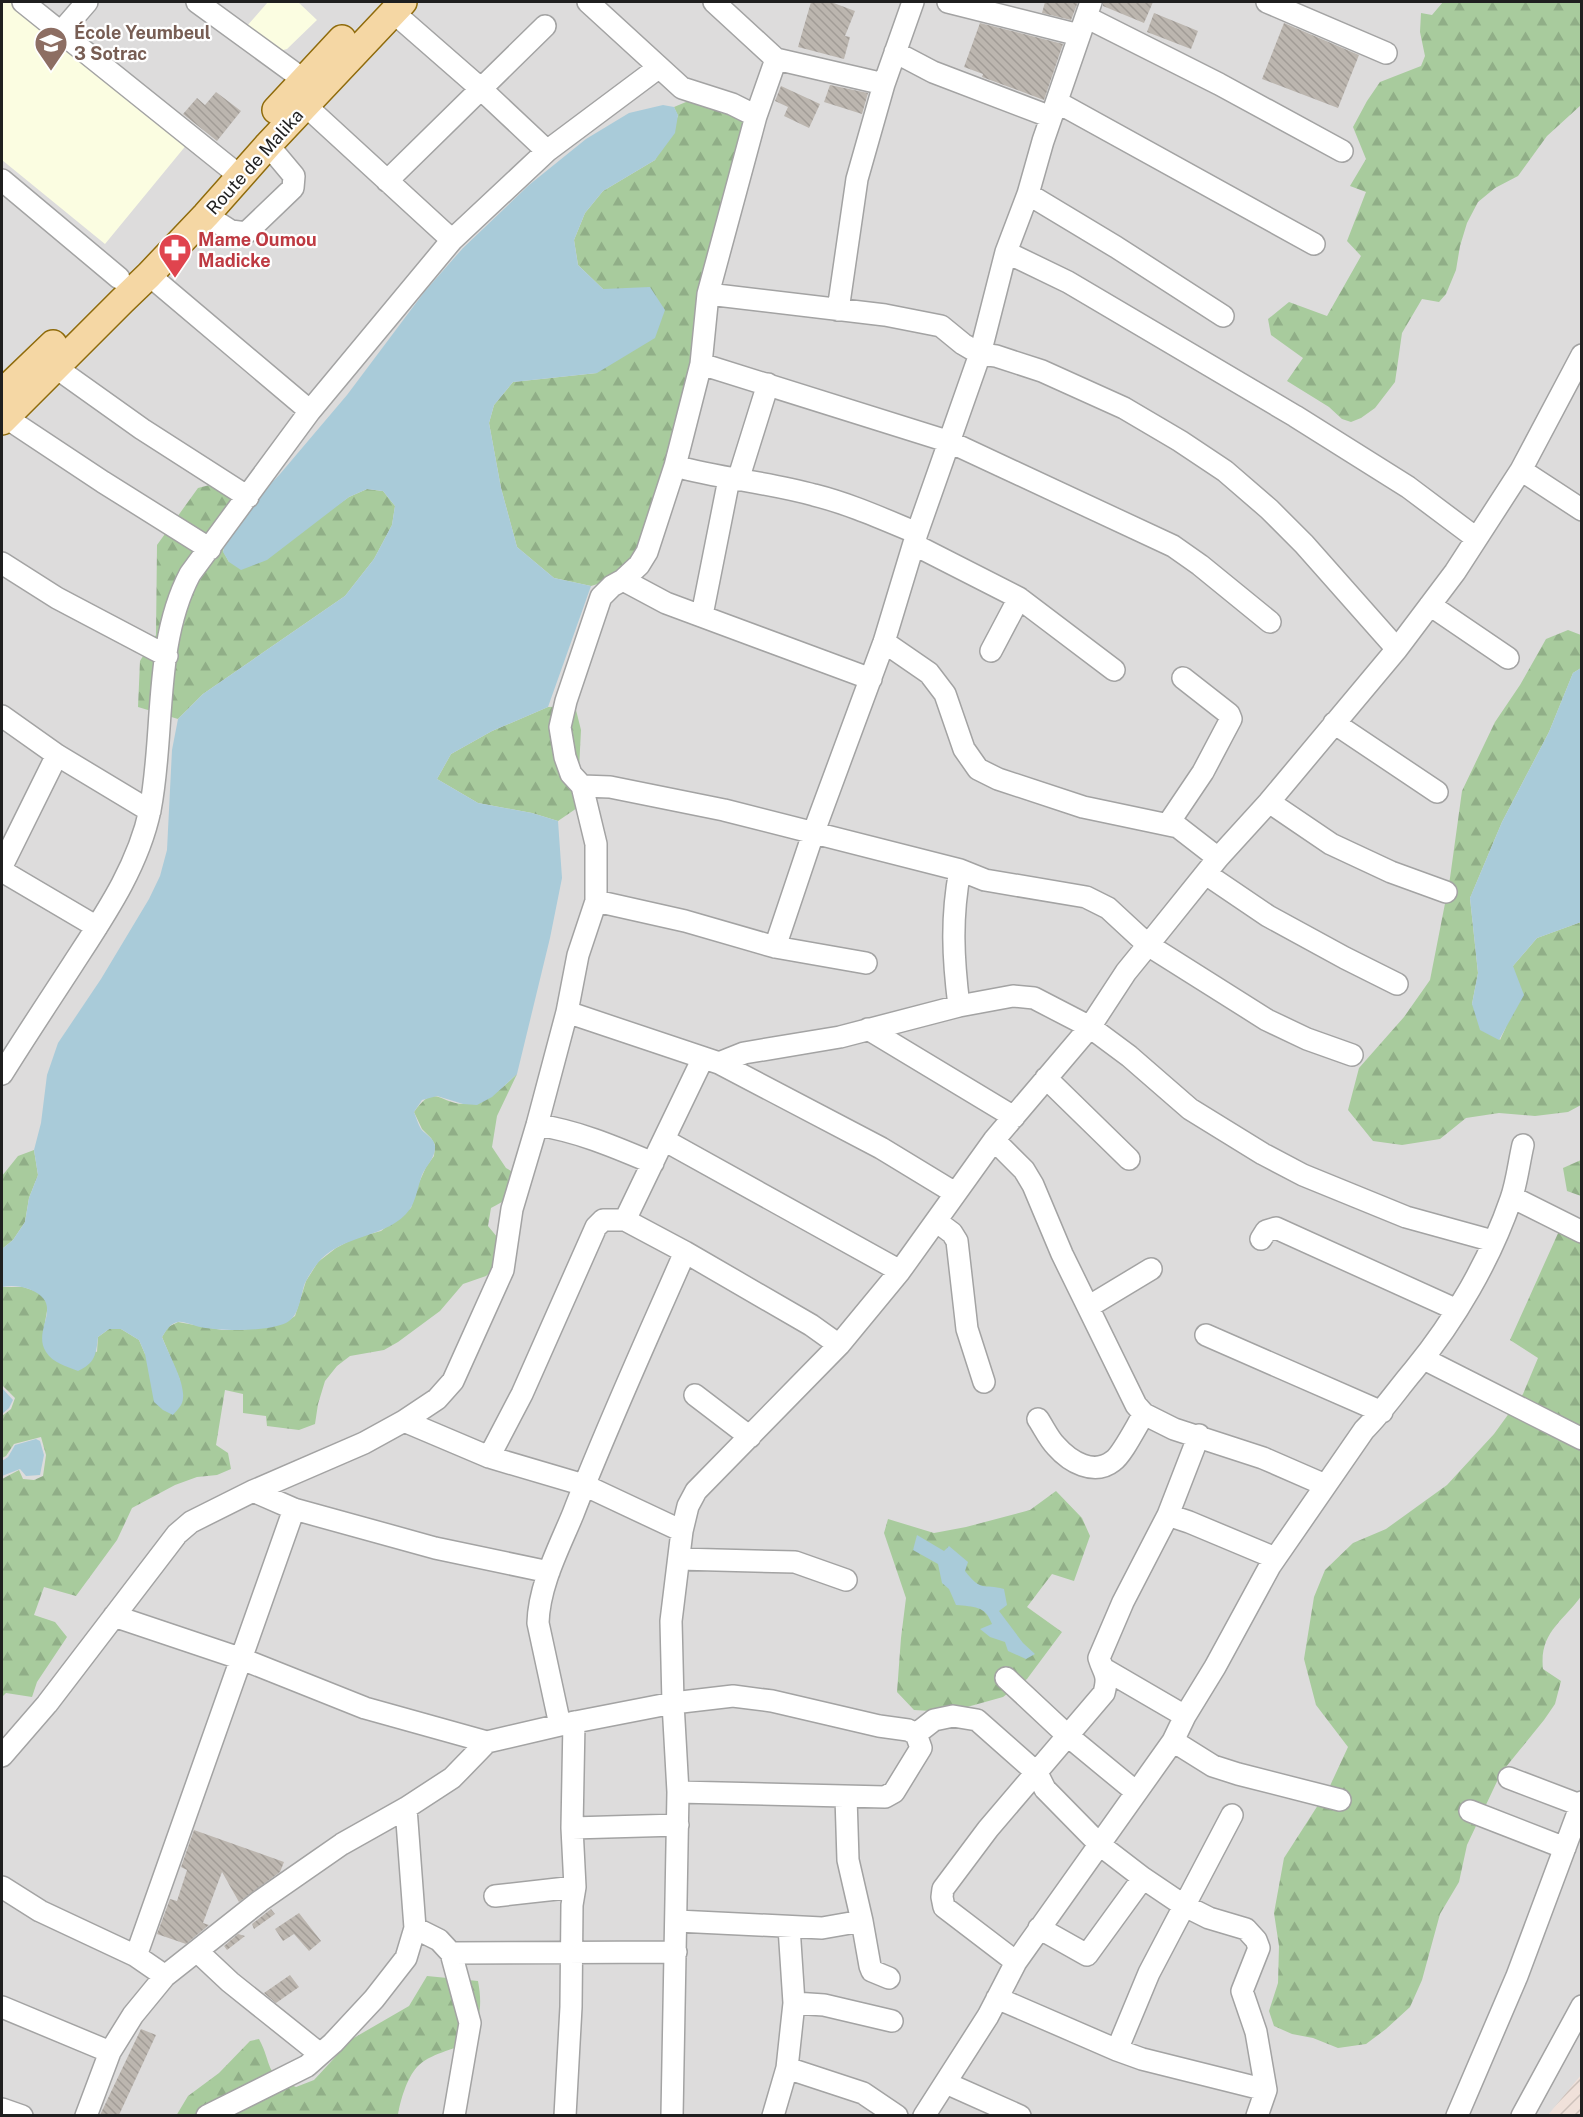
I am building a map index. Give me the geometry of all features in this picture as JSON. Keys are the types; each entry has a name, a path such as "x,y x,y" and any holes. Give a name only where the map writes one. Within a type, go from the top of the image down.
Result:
{"main road":[{"name":"Route de Malika","path":"3,410 55,367 149,276 206,215 233,171 305,93 392,5"},
{"name":"Route de Malika","path":"3,410 119,278 185,212 267,145 305,93"}],"street":[{"path":"23,2 233,171"},
{"path":"61,32 87,2"},
{"path":"200,2 305,93 387,181 452,240"},
{"path":"588,2 682,88 732,104 756,116"},
{"path":"714,2 776,59 884,84"},
{"path":"838,310 857,179 884,84 913,2"},
{"path":"948,2 1086,18 1220,84 1342,152"},
{"path":"1267,2 1386,53"},
{"path":"392,5 547,151"},
{"path":"775,947 813,834 884,642 916,539 980,354 1006,252 1028,194 1086,18"},
{"path":"387,181 545,26"},
{"path":"895,52 933,72 1054,110 1314,244"},
{"path":"2,1756 47,1704 114,1616 191,1522 253,1491 364,1443 404,1421 437,1399 453,1381 500,1281 512,1209 567,1012 578,956 596,901 596,844 582,786 571,774 565,758 560,727 566,701 601,597 639,565 647,552 675,466 701,364 708,294 756,116 776,59"},
{"path":"2,1074 97,927 135,859 150,811 158,755 161,693 167,656 178,602 190,574 249,497 310,411 452,240 547,151 658,68"},
{"path":"206,215 231,231 246,233 293,188 294,176 267,145"},
{"path":"2,180 119,278"},
{"path":"1028,194 1223,316"},
{"path":"1006,252 1068,282 1304,421 1408,487 1476,538"},
{"path":"149,276 310,411"},
{"path":"708,294 885,315 941,326 980,354 996,356 1042,371 1124,408 1225,471 1269,508 1397,649"},
{"path":"672,2115 678,1792 671,1621 682,1531 688,1506 696,1491 839,1345 900,1271 994,1140 1090,1027 1126,972 1212,866 1269,802 1397,649 1455,572 1521,470 1581,355"},
{"path":"701,364 950,442 1173,546 1270,622"},
{"path":"55,367 127,419 249,497"},
{"path":"702,615 734,479 768,384"},
{"path":"3,410 103,482 210,549"},
{"path":"675,466 815,495 864,511 1019,598 1114,670"},
{"path":"1521,470 1581,510"},
{"path":"2,563 57,598 167,656"},
{"path":"623,580 666,603 871,679"},
{"path":"991,651 1019,598"},
{"path":"1430,605 1508,658"},
{"path":"884,642 929,673 945,694 964,749 978,769 998,780 1083,807 1178,827 1212,866 1268,916 1397,984"},
{"path":"1168,824 1203,771 1231,719 1229,714 1183,678"},
{"path":"2,716 57,755 150,811"},
{"path":"1334,723 1437,792"},
{"path":"2,866 57,755"},
{"path":"582,786 610,787 713,807 960,870 985,880 1086,897 1108,908 1148,945 1267,1020 1307,1039 1352,1055"},
{"path":"1269,802 1331,844 1390,872 1446,892"},
{"path":"959,1006 953,956 955,898 960,870"},
{"path":"2,871 97,927"},
{"path":"596,901 685,921 775,947 866,963"},
{"path":"625,1220 664,1140 711,1060 840,1037 959,1006 1013,996 1034,998 1090,1027 1129,1056 1190,1109 1263,1154 1303,1175 1406,1217 1493,1241"},
{"path":"567,1012 711,1060 881,1148 956,1193"},
{"path":"868,1029 1014,1117"},
{"path":"1046,1078 1130,1159"},
{"path":"537,1125 565,1129 653,1163"},
{"path":"664,1140 900,1271"},
{"path":"994,1140 1024,1170 1033,1185 1062,1254 1136,1405 1143,1414 1174,1429 1199,1435 1263,1458 1325,1485"},
{"path":"924,2115 988,2016 1016,1962 1173,1741 1275,1558 1364,1430 1382,1412 1424,1359 1457,1310 1476,1276 1512,1197 1523,1145"},
{"path":"1512,1197 1581,1232"},
{"path":"489,1457 522,1394 596,1227 603,1220 625,1220 811,1325 839,1345"},
{"path":"936,1221 952,1233 957,1241 967,1329 984,1382"},
{"path":"1261,1239 1266,1231 1276,1228 1457,1310"},
{"path":"564,2115 573,1951 574,1887 567,1724 538,1623 539,1610 549,1572 584,1485 685,1252"},
{"path":"1088,1307 1151,1269"},
{"path":"1206,1335 1382,1412"},
{"path":"1424,1359 1581,1439"},
{"path":"695,1395 750,1437"},
{"path":"1038,1419 1055,1446 1072,1460 1096,1468 1115,1460 1143,1414"},
{"path":"404,1421 489,1457 584,1485 682,1531"},
{"path":"1016,1962 944,1907 943,1889 982,1838 1104,1694 1107,1683 1106,1670 1099,1658 1123,1602 1168,1515 1199,1435"},
{"path":"253,1491 294,1509 435,1548 549,1572"},
{"path":"136,1956 294,1509"},
{"path":"1168,1515 1275,1558"},
{"path":"679,1559 795,1562 846,1580"},
{"path":"114,1616 242,1659 365,1707 487,1742 673,1703 733,1696 772,1701 879,1726 908,1730 916,1734 921,1748 894,1792 885,1797 678,1792"},
{"path":"1106,1670 1185,1716"},
{"path":"1006,1678 1068,1736 1136,1792"},
{"path":"916,1734 934,1720 953,1716 977,1720 1037,1773 1045,1789 1100,1845 1183,1905 1209,1918 1246,1929 1256,1940 1259,1948 1242,1991 1256,2032 1266,2090 1257,2115"},
{"path":"1173,1741 1213,1766 1340,1800"},
{"path":"86,2115 110,2052 133,2015 165,1976 260,1902 342,1844 406,1808 452,1778 487,1742"},
{"path":"1457,2115 1517,1976 1581,1803 1509,1778"},
{"path":"846,1797 848,1860 870,1966 872,1971 889,1978"},
{"path":"207,2115 307,2066 333,2043 374,1999 406,1958 415,1928 406,1808"},
{"path":"1470,1811 1565,1848"},
{"path":"1117,2050 1149,1973 1232,1815"},
{"path":"572,1828 678,1825"},
{"path":"1039,1928 1087,1955 1143,1878"},
{"path":"2,1887 40,1911 136,1956 165,1976"},
{"path":"495,1896 574,1887"},
{"path":"676,1921 822,1928 862,1922"},
{"path":"773,2115 787,2068 794,2003 789,1927"},
{"path":"415,1928 439,1940 451,1953 470,2023 454,2115"},
{"path":"198,1952 230,1982 320,2055"},
{"path":"451,1953 676,1952"},
{"path":"997,1998 1142,2059 1266,2090"},
{"path":"794,2003 824,2005 892,2021"},
{"path":"1522,2115 1581,2006"},
{"path":"2,2007 110,2052"},
{"path":"787,2068 863,2093 897,2115"},
{"path":"946,2083 1020,2115"},
{"path":"2,2109 22,2115"}],"shaded area":[{"path":"2,2 1581,2 1581,2115 2,2115"},
{"name":"École Yeumbeul 3 Sotrac","path":"2,2 14,2 188,143 105,244 2,160"},
{"path":"268,2 298,2 317,20 287,49 276,52 246,27"},
{"path":"1581,2075 1581,2115 1548,2115"}],"green space":[{"path":"1443,2 1581,2 1581,105 1547,136 1518,176 1495,188 1478,202 1467,223 1456,270 1446,294 1439,302 1422,299 1402,333 1395,382 1375,408 1351,422 1342,419 1329,407 1287,381 1303,358 1271,335 1268,319 1289,302 1327,316 1361,256 1347,241 1366,192 1350,186 1366,159 1353,127 1380,82 1421,66 1425,56 1420,32 1421,13 1432,15"},
{"path":"698,97 761,124 711,313 668,520 621,577 591,586 554,578 517,547 501,488 489,423 494,405 513,382 597,373 603,289 578,265 574,240 585,213 603,191 655,160 678,116 674,107"},
{"path":"229,480 258,497 227,536 223,551 229,562 367,489 383,491 395,506 392,525 374,559 345,596 203,694 178,719 138,707 140,661 156,635 157,545 198,488"},
{"path":"1568,630 1581,635 1581,668 1573,673 1549,732 1502,822 1470,898 1478,973 1472,1004 1500,1040 1506,1027 1513,966 1537,938 1581,922 1581,1105 1568,1112 1535,1116 1499,1113 1466,1118 1440,1139 1402,1145 1373,1141 1348,1110 1359,1068 1404,1017 1430,980 1450,878 1462,791 1495,722 1520,685 1546,639"},
{"path":"575,706 581,730 577,808 558,821 532,813 478,803 437,779 451,754 492,731 548,707"},
{"path":"517,1074 497,1116 492,1147 506,1168 525,1179 510,1196 491,1208 488,1226 512,1255 486,1276 463,1284 440,1311 398,1342 384,1350 350,1356 337,1366 325,1381 315,1424 299,1430 267,1426 266,1416 243,1413 243,1394 225,1390 216,1445 228,1453 231,1469 217,1475 197,1477 175,1485 132,1508 117,1540 76,1596 44,1587 34,1615 55,1622 67,1637 37,1682 32,1697 6,1693 2,1697 2,1479 19,1470 23,1479 34,1480 43,1476 46,1455 41,1437 14,1444 2,1458 2,1416 11,1409 15,1398 2,1385 2,1287 23,1287 41,1293 48,1305 43,1334 97,1352 98,1337 109,1329 121,1329 139,1340 145,1354 180,1380 162,1337 168,1327 178,1322 222,1330 239,1330 273,1326 295,1316 306,1281 318,1262 336,1248 355,1238 381,1231 411,1208 418,1185 434,1156 435,1145 422,1129 414,1112 421,1103 433,1096 464,1104 480,1101 493,1094"},
{"path":"34,1150 38,1175 29,1198 25,1222 13,1240 2,1249 2,1176 18,1156"},
{"path":"1581,1160 1581,1196 1567,1191 1563,1168"},
{"path":"1564,1220 1582,1228 1582,1595 1554,1628 1545,1646 1543,1669 1561,1681 1555,1704 1501,1773 1467,1845 1459,1882 1440,1914 1422,1980 1410,2007 1366,2044 1338,2048 1274,2026 1269,2011 1278,1983 1279,1946 1274,1913 1284,1858 1329,1788 1348,1747 1316,1705 1304,1659 1314,1597 1325,1570 1353,1543 1386,1529 1447,1485 1494,1434 1523,1394 1538,1358 1510,1340"},
{"path":"1056,1491 1082,1518 1090,1536 1074,1581 1052,1574 1027,1607 1062,1632 1027,1679 1003,1697 949,1712 914,1710 897,1692 906,1598 884,1533 888,1519 934,1533 1030,1510"},
{"path":"427,1976 478,1981 479,2013 470,2043 435,2055 417,2067 404,2090 398,2115 176,2116 188,2096 219,2073 250,2041 259,2039 270,2068 278,2078 296,2087 314,2080 352,2039 409,2006"}],"water":[{"path":"663,105 674,107 678,115 675,133 655,160 603,191 585,213 574,240 578,265 603,289 650,287 665,310 655,338 597,373 513,382 494,405 489,423 501,488 517,547 554,578 591,586 548,707 492,731 451,754 437,779 478,803 532,813 558,821 562,878 517,1074 492,1097 477,1105 463,1104 437,1096 422,1100 414,1112 421,1129 433,1141 435,1150 422,1175 410,1209 390,1226 351,1241 327,1254 306,1281 297,1311 291,1320 277,1326 243,1330 209,1328 180,1322 170,1326 162,1337 183,1391 182,1403 173,1415 154,1402 145,1354 139,1340 121,1329 109,1329 98,1337 94,1358 78,1371 52,1359 46,1352 42,1335 46,1318 46,1302 40,1295 29,1289 15,1286 2,1287 2,1249 13,1240 25,1222 29,1198 38,1175 34,1150 41,1123 47,1075 58,1043 101,979 149,899 160,876 167,850 172,750 178,719 203,694 345,596 374,559 392,525 395,506 383,491 367,489 349,497 267,560 241,570 229,562 223,552 227,536 347,395 425,291 463,248 529,185 586,139 629,113"},
{"path":"1581,668 1581,922 1537,938 1513,966 1524,995 1499,1040 1480,1030 1472,1004 1478,973 1470,898 1502,822 1549,732 1573,673"},
{"path":"2,1388 13,1400 2,1414"},
{"path":"36,1439 40,1441 44,1455 40,1475 26,1476 20,1469 2,1476 2,1461 8,1457 15,1445"},
{"path":"917,1535 944,1551 949,1546 968,1562 965,1571 979,1585 1004,1589 1007,1605 999,1611 1023,1643 1035,1654 1026,1659 1008,1651 1005,1642 990,1637 980,1629 992,1624 986,1613 978,1608 956,1605 949,1589 942,1583 938,1564 913,1550"}],"building":[{"path":"811,2 831,2 855,11 845,36 850,37 844,59 798,47"},
{"path":"1045,2 1078,2 1071,20 1042,13"},
{"path":"1103,2 1153,2 1144,23 1103,6"},
{"path":"1154,13 1198,31 1191,49 1147,32"},
{"path":"980,23 1063,44 1044,100 982,77 983,74 964,67"},
{"path":"1284,23 1359,55 1338,108 1262,79"},
{"path":"830,85 868,93 862,114 824,102"},
{"path":"781,86 820,104 809,128 784,116 788,107 775,101"},
{"path":"216,92 241,111 217,141 183,114 197,98 205,105"},
{"path":"194,1830 284,1862 280,1872 239,1902 222,1872 203,1923 209,1925 186,1944 157,1934 170,1899 177,1901 187,1870 181,1867"},
{"path":"271,1909 275,1914 254,1929 252,1924"},
{"path":"299,1913 321,1941 309,1951 294,1934 283,1941 275,1929"},
{"path":"238,1934 245,1936 227,1950 224,1946"},
{"path":"290,1975 299,1987 276,2003 264,1993"},
{"path":"141,2029 156,2035 119,2115 100,2115"}],"place":[{"name":"École Yeumbeul 3 Sotrac","path":"51,72"},
{"name":"Mame Oumou Madicke","path":"175,279"}]}
